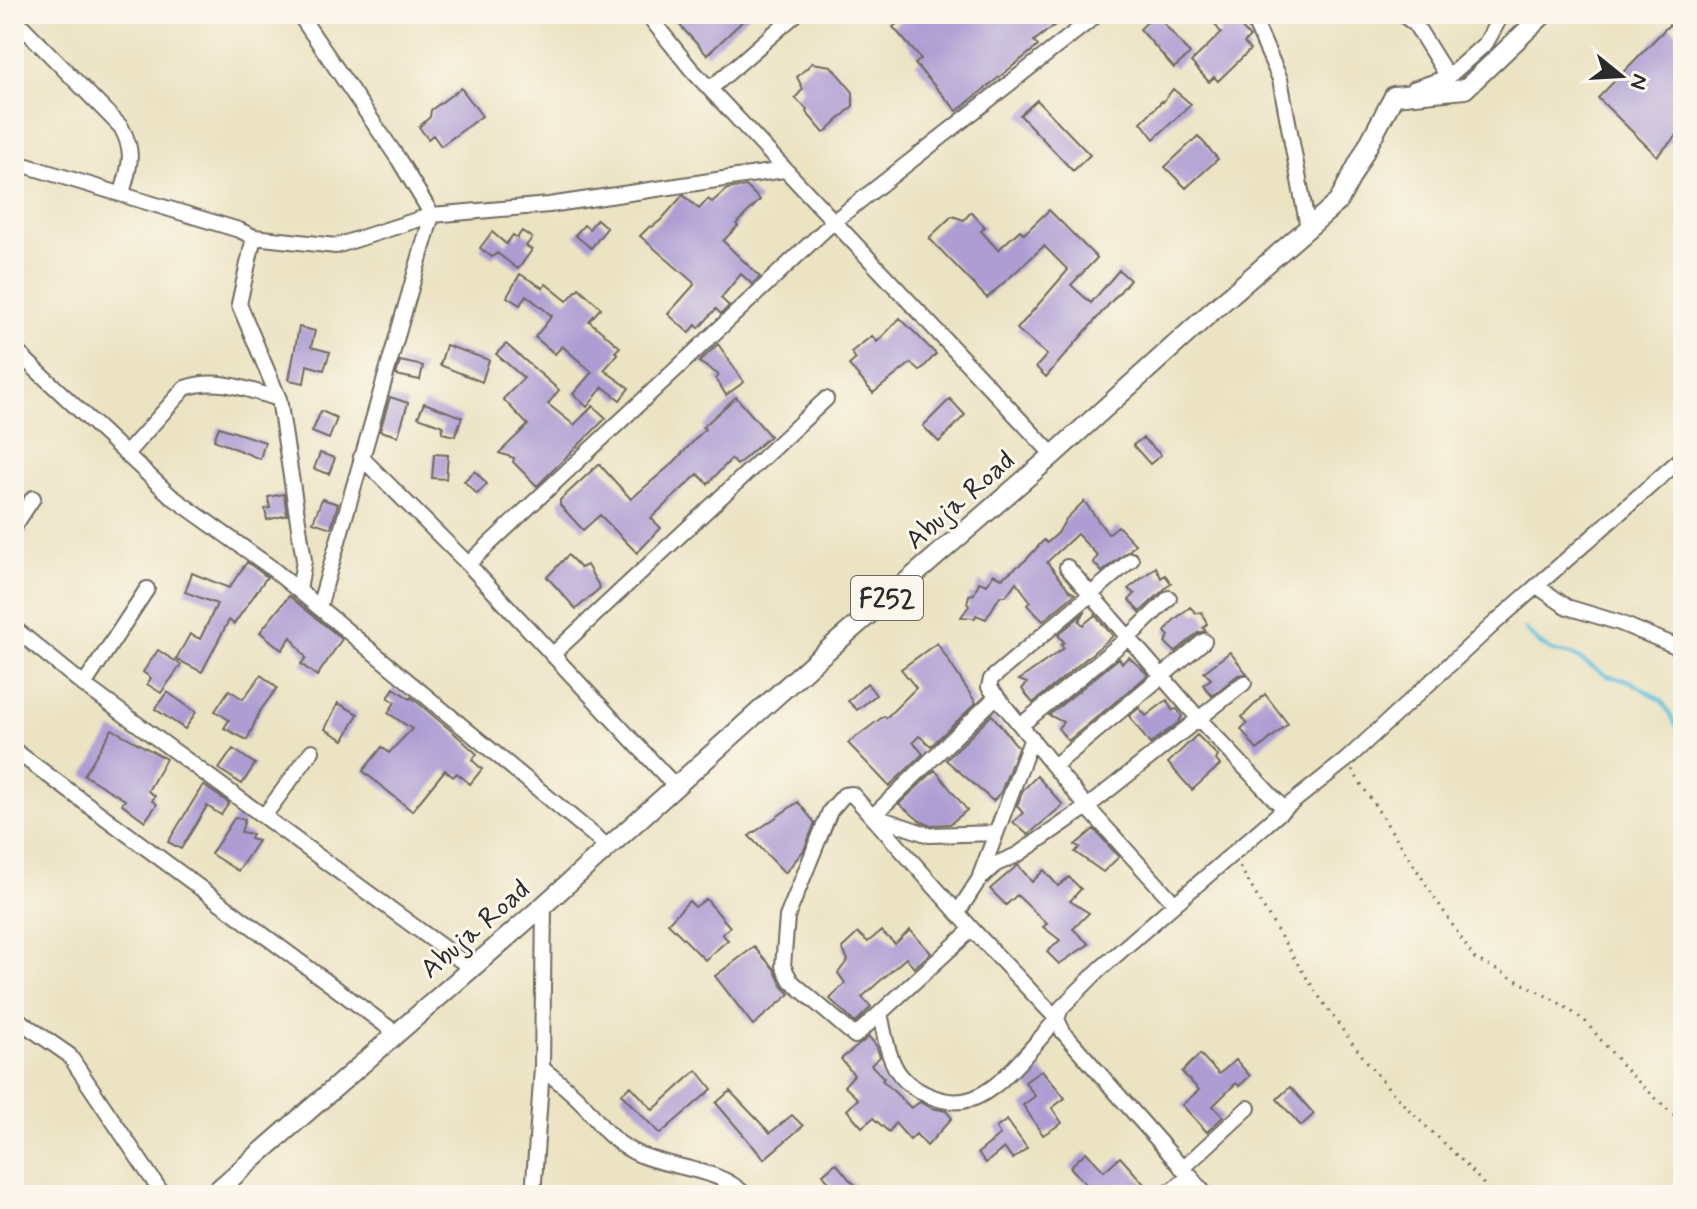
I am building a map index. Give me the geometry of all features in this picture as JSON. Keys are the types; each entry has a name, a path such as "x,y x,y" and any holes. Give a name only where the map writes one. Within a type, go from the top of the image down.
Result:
{"main road":[{"path":"1394,96 1465,89 1544,14"},
{"name":"Abuja Road","path":"212,1195 1338,202 1394,96"}],"street":[{"path":"299,14 399,160 432,215 319,607"},
{"path":"647,14 784,170 1053,455"},
{"path":"710,89 796,14"},
{"path":"468,564 833,222 1098,14"},
{"path":"1251,14 1280,79 1308,228"},
{"path":"1402,14 1415,24 1448,77"},
{"path":"1394,96 1448,77 1486,43 1502,14"},
{"path":"14,18 121,127 131,144 122,194"},
{"path":"14,162 254,237 336,246 432,215 549,205 784,170"},
{"path":"254,237 239,304 279,399 304,560 299,591"},
{"path":"14,349 171,496 319,607 608,847"},
{"path":"126,454 185,388 199,383 221,383 279,399"},
{"path":"552,655 826,399"},
{"path":"361,457 468,564 675,786"},
{"path":"880,1013 887,1049 906,1083 946,1101 970,1100 997,1084 1057,1019 1061,1008 1100,969 1284,809 1346,760 1683,457"},
{"path":"14,527 33,498"},
{"path":"1131,560 991,679 989,687 1087,807 1175,904"},
{"path":"1067,567 1199,719 1284,809"},
{"path":"1537,586 1567,607 1620,623 1683,649"},
{"path":"84,685 147,589"},
{"path":"1021,725 1128,638 1169,598"},
{"path":"14,628 84,685 471,968"},
{"path":"1054,766 1204,641"},
{"path":"978,881 996,864 1017,855 1087,807 1244,683"},
{"path":"873,816 997,696"},
{"path":"958,912 978,881 1032,738"},
{"path":"14,750 396,1033"},
{"path":"264,816 312,751"},
{"path":"972,929 855,1036 791,981 783,966 787,917 830,811 844,795 852,794 1057,1019 1063,1032 1206,1195"},
{"path":"873,816 929,835 996,833"},
{"path":"533,1195 542,1068 544,905"},
{"path":"14,1017 69,1055 163,1195"},
{"path":"542,1068 582,1103 606,1134 633,1151 661,1163 726,1180 745,1195"},
{"path":"1165,1195 1248,1108"}],"path":[{"path":"1346,760 1474,958 1558,1002 1585,1021 1628,1072 1683,1124"},
{"path":"1232,854 1290,952 1341,1028 1386,1086 1476,1174 1492,1195"}],"building":[{"path":"682,14 750,14 707,55 675,20"},
{"path":"908,14 1053,14 1059,22 1034,41 1038,46 957,111 915,64 921,59 893,27"},
{"path":"1156,14 1190,54 1174,68 1140,29"},
{"path":"1208,14 1229,14 1250,37 1244,43 1250,50 1218,81 1214,77 1209,82 1191,62 1221,33"},
{"path":"1669,25 1683,38 1683,129 1657,156 1598,98"},
{"path":"812,63 831,66 853,92 853,106 824,133 795,98 803,89 797,77"},
{"path":"461,88 482,116 441,146 433,135 428,139 419,127 430,117 431,110"},
{"path":"1173,89 1191,104 1154,139 1141,122"},
{"path":"1037,100 1090,155 1073,171 1020,115"},
{"path":"1198,136 1218,159 1186,188 1165,167"},
{"path":"746,186 760,200 723,241 760,277 752,284 741,274 721,298 729,306 721,314 716,309 699,328 696,325 689,333 668,314 694,285 693,282 640,236 661,220 683,195 699,209 708,199 712,202 727,189"},
{"path":"1049,210 1097,258 1071,285 1091,303 1119,270 1130,280 1046,377 1036,367 1047,355 1017,329 1068,270 1044,246 987,298 929,238 952,216 964,220 971,212 985,227 981,231 998,250 1020,230 1024,234"},
{"path":"597,219 607,228 591,248 575,235 584,225 589,229"},
{"path":"522,231 532,238 526,246 532,250 518,269 497,253 492,257 480,248 492,232 506,244 513,235 517,238"},
{"path":"520,274 543,288 546,284 567,301 579,288 601,308 589,321 620,347 604,370 629,388 620,400 603,387 587,407 573,394 592,372 562,346 555,354 535,337 552,316 526,295 520,305 507,297"},
{"path":"900,318 936,354 920,371 911,363 873,393 849,365 856,359 851,352 872,336 877,342"},
{"path":"299,327 315,331 311,347 330,352 324,370 307,365 304,383 289,380"},
{"path":"506,344 559,390 548,404 574,425 593,406 606,418 537,486 513,462 514,458 499,453 528,425 503,399 524,378 496,354"},
{"path":"718,344 744,382 726,395 716,379 719,375 699,362"},
{"path":"446,345 489,360 482,382 440,365"},
{"path":"400,361 423,366 420,380 396,375"},
{"path":"390,397 408,403 398,436 380,431"},
{"path":"736,397 770,436 737,465 731,459 708,484 698,474 651,518 661,528 637,553 600,515 583,530 560,505 560,500 599,464 631,499 674,462 705,429 703,427"},
{"path":"950,399 965,415 939,442 923,426"},
{"path":"424,403 462,417 455,436 442,433 443,426 418,417"},
{"path":"321,411 337,418 329,439 312,432"},
{"path":"219,427 265,442 260,459 214,440"},
{"path":"1143,438 1161,455 1150,464 1133,445"},
{"path":"320,453 335,458 329,474 314,469"},
{"path":"434,454 448,455 446,479 432,478"},
{"path":"475,471 487,484 477,494 464,481"},
{"path":"284,494 287,515 267,520 265,509 270,508 268,497"},
{"path":"322,499 338,504 331,528 313,522"},
{"path":"1084,501 1108,534 1118,526 1135,544 1130,550 1102,572 1093,562 1098,556 1077,534 1047,562 1075,594 1043,621 1027,605 1031,602 1016,582 1006,596 1000,596 986,619 976,615 975,618 961,617 969,606 969,595 974,594 979,582 987,585 993,574 1002,578 1026,560 1044,540 1047,543 1058,533 1066,519"},
{"path":"568,555 581,568 587,565 600,588 576,609 547,577"},
{"path":"247,562 267,577 234,624 229,620 202,672 176,659 190,634 200,639 217,604 185,592 192,573 229,588"},
{"path":"1156,567 1161,578 1165,575 1171,583 1140,612 1129,600 1135,594 1128,589"},
{"path":"289,596 342,639 317,676 301,664 306,658 291,637 282,650 260,632"},
{"path":"1190,607 1196,613 1202,612 1207,624 1203,628 1206,631 1198,633 1175,652 1165,642 1169,636 1165,632"},
{"path":"1086,611 1079,621 1083,625 1095,615 1113,636 1033,703 1022,689 1027,683 1019,680 1064,648 1061,645 1064,642 1058,635"},
{"path":"937,643 976,703 931,746 919,736 913,742 923,754 889,786 848,743 884,716 886,718 916,688 901,669"},
{"path":"158,650 181,665 161,693 147,684 151,678 143,672"},
{"path":"1230,652 1247,674 1238,675 1212,696 1203,685 1211,679 1204,672"},
{"path":"1129,657 1148,675 1068,741 1058,728 1063,722 1049,715 1119,658 1122,663"},
{"path":"261,675 277,688 260,711 247,740 224,728 229,720 215,711 229,690 243,699"},
{"path":"867,683 876,695 857,710 848,701"},
{"path":"394,688 411,697 477,754 472,760 482,769 470,784 457,773 453,777 445,770 412,811 363,771 382,747 389,753 412,729 388,713 395,702 388,698"},
{"path":"167,692 196,712 185,729 155,709"},
{"path":"1265,694 1288,724 1257,750 1241,729 1247,723 1242,717"},
{"path":"1167,700 1172,710 1177,709 1182,716 1179,722 1150,744 1129,716 1139,708 1146,716"},
{"path":"338,703 358,714 344,740 325,729"},
{"path":"992,715 1018,747 1001,792 993,801 946,760"},
{"path":"112,729 166,759 148,791 155,796 152,801 157,804 145,821 122,804 125,800 84,775"},
{"path":"1197,735 1218,756 1216,760 1220,765 1192,790 1168,763"},
{"path":"233,749 255,764 242,784 219,769"},
{"path":"935,770 967,810 950,824 930,825 899,804"},
{"path":"1037,776 1063,805 1028,835 1013,822 1023,813 1017,806 1023,790"},
{"path":"203,785 229,803 221,815 207,806 181,849 168,842"},
{"path":"798,802 815,823 804,850 785,873 749,836"},
{"path":"235,817 245,820 241,832 252,834 250,839 258,841 238,871 211,854"},
{"path":"1094,829 1119,857 1103,872 1075,852 1080,847 1075,845"},
{"path":"1018,865 1032,882 1044,870 1058,886 1069,877 1081,889 1070,901 1089,913 1073,929 1089,944 1059,964 1047,952 1060,940 1043,927 1047,924 1017,895 1006,905 990,889"},
{"path":"706,899 730,927 722,934 728,940 705,960 668,923 689,901 695,907"},
{"path":"910,930 931,953 914,968 906,958 862,997 871,1007 855,1023 830,999 845,983 838,973 848,960 842,948 858,933 868,942 881,931 895,944"},
{"path":"754,947 774,969 782,986 790,994 753,1025 715,976"},
{"path":"869,1037 880,1057 871,1065 884,1078 882,1080 911,1108 920,1102 946,1111 952,1118 927,1146 916,1134 910,1140 895,1123 889,1132 873,1118 862,1127 847,1110 858,1099 844,1086 854,1075 841,1059"},
{"path":"1200,1054 1219,1074 1236,1060 1250,1076 1239,1086 1236,1083 1213,1106 1223,1117 1207,1132 1182,1105 1199,1090 1182,1072"},
{"path":"697,1070 712,1089 660,1134 621,1094 631,1086 653,1110"},
{"path":"1042,1070 1065,1098 1052,1108 1062,1123 1043,1135 1023,1105 1035,1096 1025,1082"},
{"path":"1290,1087 1314,1114 1301,1126 1277,1099"},
{"path":"730,1091 770,1133 792,1115 803,1126 764,1159 716,1103"},
{"path":"1007,1120 1027,1148 1013,1159 1004,1148 986,1163 978,1153 1000,1135 996,1128"},
{"path":"1086,1152 1104,1171 1120,1157 1154,1195 1123,1195 1118,1188 1110,1195 1096,1195 1070,1167"},
{"path":"836,1163 866,1195 842,1195 834,1189 823,1174"}],"waterway":[{"path":"1525,629 1540,644 1555,652 1573,655 1607,676 1630,681 1662,701 1683,737"}]}
